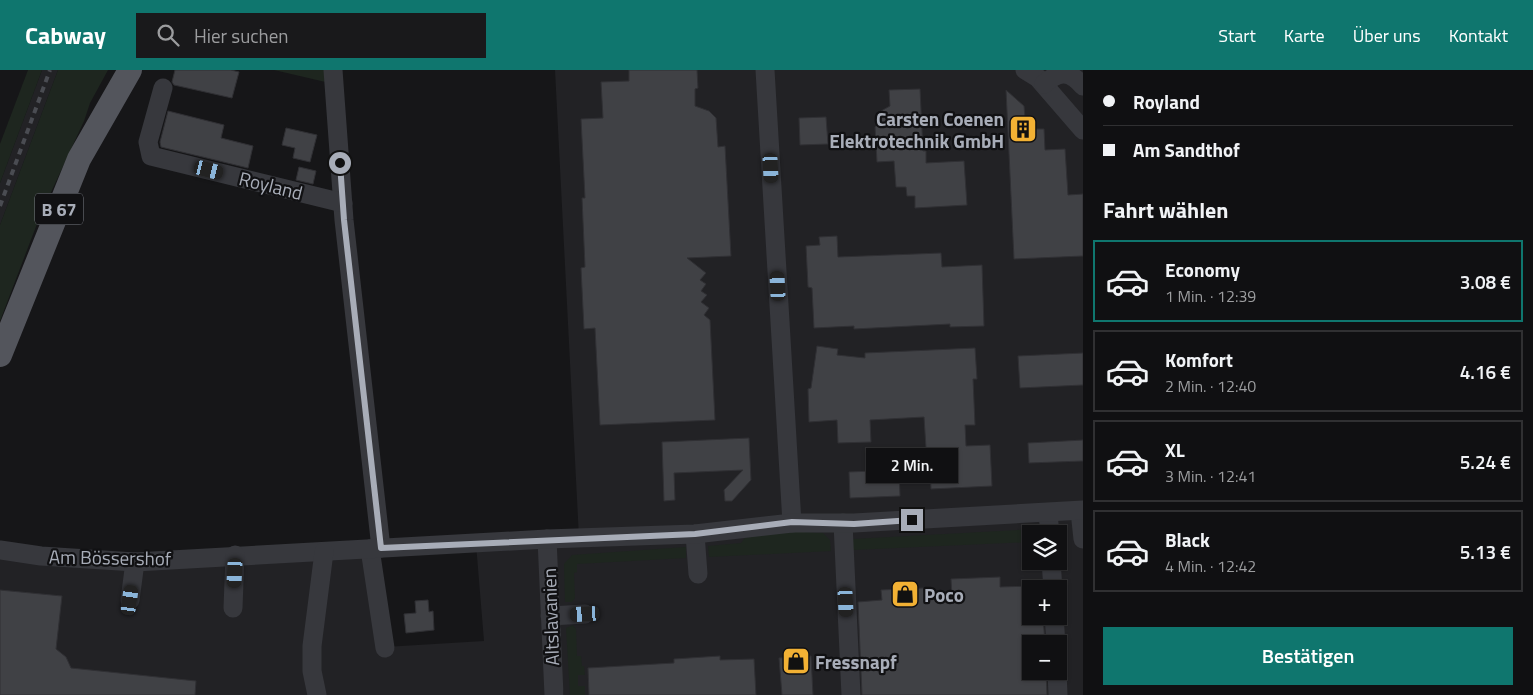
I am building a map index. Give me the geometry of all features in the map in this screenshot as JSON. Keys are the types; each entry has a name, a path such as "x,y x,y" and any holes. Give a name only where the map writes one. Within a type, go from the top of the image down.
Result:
{"main road":[{"name":"B 67","path":"0,355 79,159 130,70"}],"street":[{"path":"333,70 343,202 385,648"},
{"path":"766,70 792,522"},
{"path":"1025,70 1044,84 1083,130"},
{"path":"1044,84 1060,71 1072,76 1083,86"},
{"name":"Royland","path":"163,88 148,142 151,156 343,202"},
{"path":"1082,510 1083,538"},
{"name":"Am Bössershof","path":"0,550 41,556 135,562 547,539 695,534 792,522 843,523 1048,514 1082,510"},
{"path":"1048,514 1049,525"},
{"path":"843,523 851,695"},
{"path":"695,534 698,574"},
{"name":"Altslavanien","path":"547,539 554,695"},
{"path":"317,695 318,688 312,672 312,646 324,552"},
{"path":"233,608 236,555"},
{"path":"130,600 135,562"},
{"path":"550,616 585,614"},
{"path":"1057,680 1058,695"}],"shaded area":[{"path":"28,70 42,70 0,183 0,144"},
{"path":"42,70 58,70 0,225 0,183"},
{"path":"58,70 108,70 90,103 84,121 40,216 0,321 0,225"},
{"path":"274,70 333,70 334,84"},
{"path":"555,70 1083,70 1083,695 564,695 551,620 551,695 0,695 0,550 41,556 370,549 385,647 484,641 476,544 579,538"},
{"path":"1022,530 1022,542 853,550 853,539"},
{"path":"788,531 823,533 830,540 831,551 709,557 708,546 741,543 745,538"},
{"path":"686,547 686,558 577,564 577,572 574,573 575,598 572,602 565,602 564,564 572,555"},
{"path":"573,625 576,629 577,656 581,656 585,675 578,675 578,686 585,686 585,695 570,695 566,628"}],"building":[{"path":"175,70 231,70 239,72 232,98 174,85 172,82"},
{"path":"629,70 697,70 698,88 695,89 695,106 709,111 716,118 718,147 725,146 731,256 687,258 706,273 700,280 706,284 701,291 707,295 701,302 709,308 704,315 710,320 715,420 600,425 595,328 584,329 581,268 585,267 582,198 585,198 581,119 603,118 601,82 629,81"},
{"path":"920,89 923,151 926,151 926,163 964,161 967,205 915,208 915,196 907,196 906,187 896,187 894,161 877,162 875,127 880,122 881,111 890,106 889,90"},
{"path":"1006,90 1024,106 1025,118 1034,118 1034,129 1044,129 1045,150 1065,149 1068,195 1083,194 1083,256 1014,259"},
{"path":"168,111 224,125 221,138 253,146 248,168 161,147 160,142"},
{"path":"826,117 828,144 800,145 799,118"},
{"path":"286,128 317,135 310,162 293,158 295,148 282,145"},
{"path":"299,167 316,171 313,184 296,180"},
{"path":"837,236 838,257 941,253 942,267 982,265 984,326 950,327 950,324 854,329 854,326 814,328 812,288 808,287 806,246 820,245 819,237"},
{"path":"817,346 838,349 837,355 865,358 865,353 975,348 977,379 973,379 975,425 965,425 966,446 990,445 992,486 931,489 929,448 926,448 924,417 870,420 871,442 838,443 837,420 809,422 808,389 811,388"},
{"path":"1083,353 1083,385 1020,388 1018,356"},
{"path":"749,438 751,480 732,501 725,501 724,490 743,470 674,473 675,500 664,501 662,442"},
{"path":"1083,440 1083,461 1029,463 1028,443"},
{"path":"899,470 900,496 850,498 849,472"},
{"path":"1000,577 1000,587 1022,586 1022,625 1044,625 1044,635 1022,635 1022,680 1046,680 1047,695 862,695 858,602 882,600 881,590 924,588 925,598 952,597 951,579"},
{"path":"0,590 62,596 56,649 66,657 71,668 196,681 195,695 0,695"},
{"path":"428,600 429,612 433,611 434,630 406,633 404,614 416,613 415,601"},
{"path":"720,656 720,660 754,659 756,695 589,695 588,668 674,663 674,659"},
{"path":"811,656 813,695 782,695 779,658"}],"railway":[{"path":"0,206 50,70"}],"place":[{"name":"Carsten Coenen Elektrotechnik GmbH","path":"1023,129"},
{"name":"Poco","path":"905,594"},
{"name":"Fressnapf","path":"796,661"}],"route":[{"path":"340,163 344,220 381,548 547,539 695,534 792,522 854,524 912,520"}]}
